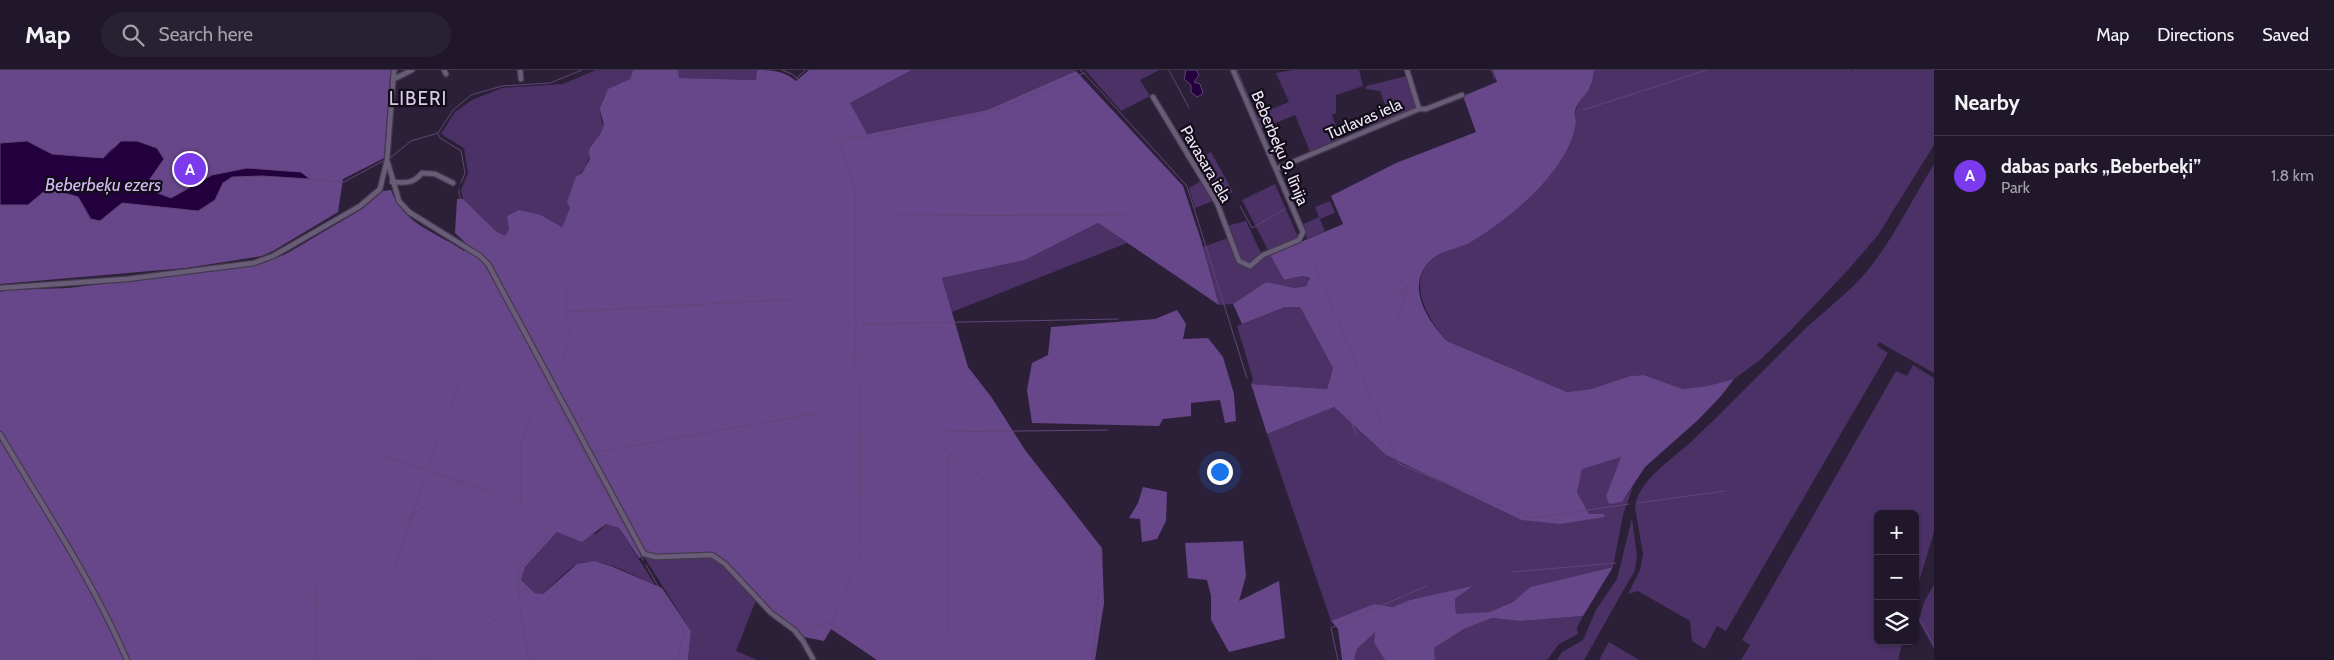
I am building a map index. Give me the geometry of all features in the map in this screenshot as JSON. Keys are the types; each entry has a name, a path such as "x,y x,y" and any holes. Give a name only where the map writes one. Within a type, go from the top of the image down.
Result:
{"street":[{"path":"0,288 104,281 254,263 274,256 374,196 383,181 388,160 394,70"},
{"path":"394,79 412,70"},
{"path":"520,70 521,79"},
{"name":"Beberbeķu 9. līnija","path":"1233,70 1303,232 1302,236"},
{"path":"1406,70 1420,109"},
{"name":"Turlavas iela","path":"1276,170 1420,109 1426,109 1462,95"},
{"name":"Pavasara iela","path":"1153,97 1217,203 1239,261 1246,266 1254,264 1263,255 1299,240 1302,236"},
{"path":"388,160 392,182 399,201 409,212 480,256 488,264 644,554 656,557 712,555 725,564 771,613 794,630 813,659"},
{"path":"392,182 410,183 416,180 422,173 435,174 453,183"},
{"path":"0,434 70,547 106,612 127,660"}],"shaded area":[{"path":"0,70 398,70 397,74 390,77 384,158 343,179 338,212 273,251 262,256 186,268 0,284 0,205 28,205 48,188 78,197 90,219 100,221 122,203 199,211 215,200 223,183 232,177 262,176 309,179 300,172 212,175 171,198 150,190 150,179 164,159 157,148 137,141 111,149 103,158 52,154 27,141 0,143"},
{"path":"596,70 633,70 630,79 608,90 602,101 600,114 603,131 591,144 586,166 576,176 570,208 562,227 541,215 509,229 505,237 497,232 463,199 461,190 468,173 464,148 441,134 455,112 472,100 502,88 563,84"},
{"path":"633,70 678,70 679,78 756,80 757,70 768,70 782,73 796,81 809,70 912,70 850,103 867,134 987,110 1076,71 1183,186 1201,240 1219,305 1098,223 1025,260 942,278 968,367 992,398 1025,450 1102,548 1104,603 1095,660 877,660 831,629 824,641 804,637 772,611 728,564 713,553 643,555 639,558 619,528 606,524 582,542 557,532 525,567 521,580 535,593 543,594 577,564 594,561 611,566 662,588 691,631 688,660 0,660 0,292 7,290 68,288 254,266 286,254 362,209 383,191 391,190 404,212 412,220 464,251 469,246 455,233 457,199 463,199 497,232 505,236 509,229 507,216 519,210 541,215 562,227 570,208 567,202 576,176 582,173 590,159 591,146 603,128 600,108 608,89 630,79"},
{"path":"678,70 757,70 757,80 678,78"},
{"path":"912,70 1076,71 987,110 866,134 850,103"},
{"path":"1085,70 1159,70 1140,80 1150,96 1121,111"},
{"path":"1293,70 1359,70 1363,86 1336,95 1336,113 1332,115 1341,140 1311,154 1295,115 1261,129 1255,116 1289,102 1276,73"},
{"path":"1493,70 1594,70 1590,88 1575,111 1576,122 1571,140 1563,157 1551,174 1521,205 1489,230 1468,244 1441,253 1425,267 1420,277 1420,297 1423,307 1440,334 1447,341 1567,392 1591,389 1630,376 1644,375 1683,389 1707,386 1734,379 1698,420 1645,467 1622,502 1609,504 1606,496 1621,457 1582,469 1577,492 1589,514 1604,514 1605,517 1560,524 1521,520 1386,455 1334,407 1267,434 1251,384 1327,389 1333,368 1300,307 1285,307 1242,324 1233,304 1266,282 1295,288 1306,286 1310,278 1302,276 1284,280 1270,255 1343,224 1331,196 1396,163 1476,132 1463,96 1497,82"},
{"path":"1594,70 1851,70 1852,73 1852,70 1934,70 1934,145 1878,235 1848,270 1790,331 1760,360 1734,379 1707,386 1683,389 1644,375 1630,376 1591,389 1567,392 1447,341 1428,314 1422,300 1420,286 1422,274 1429,263 1441,254 1459,247 1576,122 1575,112 1582,96 1591,87"},
{"path":"1407,76 1416,103 1414,109 1368,129 1370,119 1387,110 1380,91 1365,89 1366,86"},
{"path":"1211,152 1233,192 1216,198 1194,162"},
{"path":"1934,164 1934,373 1879,342 1877,346 1888,353 1726,631 1717,626 1705,649 1692,641 1690,621 1638,591 1628,594 1640,570 1643,554 1635,507 1638,497 1658,470 1693,440 1804,330 1861,278 1886,245"},
{"path":"1201,181 1213,201 1195,208 1189,188"},
{"path":"1275,184 1298,237 1268,250 1242,200"},
{"path":"1330,201 1335,213 1320,219 1325,231 1307,239 1301,225 1319,217 1315,207"},
{"path":"1246,221 1261,253 1270,255 1284,280 1302,276 1310,279 1306,286 1295,288 1266,282 1233,304 1219,305 1203,247 1230,237 1226,226"},
{"path":"1098,223 1127,243 952,312 942,278 1025,260"},
{"path":"1285,307 1300,307 1333,368 1327,389 1251,384 1253,379 1237,326"},
{"path":"1177,310 1186,324 1183,339 1208,338 1223,357 1234,394 1236,421 1225,423 1220,400 1191,403 1191,416 1163,419 1159,426 1032,423 1027,390 1032,363 1048,355 1051,327 1155,319"},
{"path":"1913,365 1934,378 1934,532 1919,582 1919,510 1874,510 1874,645 1902,645 1898,660 1741,660 1750,645 1742,640 1896,371 1907,376"},
{"path":"1334,407 1386,455 1521,520 1604,514 1589,514 1577,492 1581,469 1622,456 1606,496 1622,502 1633,487 1623,515 1613,567 1530,587 1513,602 1489,612 1456,615 1455,599 1472,587 1411,600 1393,607 1374,604 1331,621 1267,434"},
{"path":"1143,487 1167,492 1166,521 1157,539 1142,542 1140,519 1129,518 1138,503"},
{"path":"1632,518 1637,556 1635,570 1584,660 1557,660 1562,652 1583,640 1596,610 1617,579"},
{"path":"606,524 619,528 655,585 607,564 597,562 587,562 574,566 543,594 535,593 521,580 525,567 557,532 596,534"},
{"path":"1243,541 1246,576 1239,601 1279,581 1285,638 1229,652 1211,620 1211,596 1207,580 1188,578 1185,543"},
{"path":"713,553 728,564 758,595 736,651 757,660 688,660 691,631 643,555"},
{"path":"1613,567 1583,616 1520,621 1492,618 1464,629 1434,648 1435,660 1385,660 1374,643 1375,632 1357,649 1354,660 1342,660 1338,629 1331,621 1374,604 1393,607 1410,600 1473,586 1455,599 1456,614 1489,612 1513,602 1530,587"},
{"path":"1934,585 1934,649 1919,621 1924,602"},
{"path":"1583,616 1577,628 1578,634 1559,644 1547,660 1435,660 1434,648 1464,629 1492,618 1520,621"},
{"path":"1375,631 1374,643 1385,660 1354,660 1357,649"},
{"path":"1609,642 1639,660 1599,660"}],"water":[{"path":"1186,70 1196,70 1199,75 1194,82 1200,84 1203,93 1197,97 1191,92 1191,85 1184,79"},
{"name":"Beberbeķu ezers","path":"27,141 52,154 103,158 121,141 137,141 157,148 164,159 150,179 150,190 171,198 212,175 247,168 301,172 310,179 262,176 232,177 223,183 215,200 198,211 122,203 100,221 91,219 78,197 48,188 28,205 0,205 0,143"}],"waterway":[{"path":"390,158 411,141 438,133 453,110 471,95 502,86 550,83 582,70"},
{"path":"782,70 792,74 801,82 840,141 855,190 856,324 854,365 857,376"},
{"path":"797,78 805,70"},
{"path":"841,140 850,137 870,137 897,132 996,110 1084,73 1080,70"},
{"path":"1169,70 1189,108"},
{"path":"1237,70 1276,163"},
{"path":"1492,70 1495,79"},
{"path":"1583,110 1707,70"},
{"path":"1084,73 1187,186 1247,378"},
{"path":"438,134 440,138 461,151 465,173 461,183"},
{"path":"310,179 344,182 383,161"},
{"path":"459,189 461,200 468,212 479,222 492,232 544,263"},
{"path":"1240,206 1252,228 1285,209"},
{"path":"863,216 1127,215"},
{"path":"1310,255 1399,464 1532,518 1629,504"},
{"path":"547,266 567,291 565,312 570,331 564,360 553,378"},
{"path":"1398,319 1412,271"},
{"path":"1388,277 1407,284"},
{"path":"1385,287 1405,294"},
{"path":"565,312 795,299"},
{"path":"862,324 1118,319"},
{"path":"861,548 860,383 863,382 949,453 1066,540"},
{"path":"429,466 458,385"},
{"path":"519,600 518,571 551,533 536,525 528,517 522,508 521,502 521,441 534,411 549,385"},
{"path":"549,388 643,560"},
{"path":"1345,407 1357,436"},
{"path":"592,453 818,413"},
{"path":"933,432 1108,430"},
{"path":"949,454 949,633"},
{"path":"381,455 519,502"},
{"path":"395,565 428,471"},
{"path":"315,660 317,582 460,482"},
{"path":"1637,503 1725,491"},
{"path":"831,625 861,553"},
{"path":"1512,572 1616,563"},
{"path":"646,565 684,632 677,660"},
{"path":"1338,660 1331,628 1426,586"},
{"path":"1093,660 1099,587"},
{"path":"422,660 520,606 529,660"},
{"path":"1919,618 1934,646"},
{"path":"800,630 828,623 851,635"}],"place":[{"name":"dabas parks „Beberbeķi”","path":"190,169"}],"district":[{"name":"LIBERI","path":"418,98"}]}
